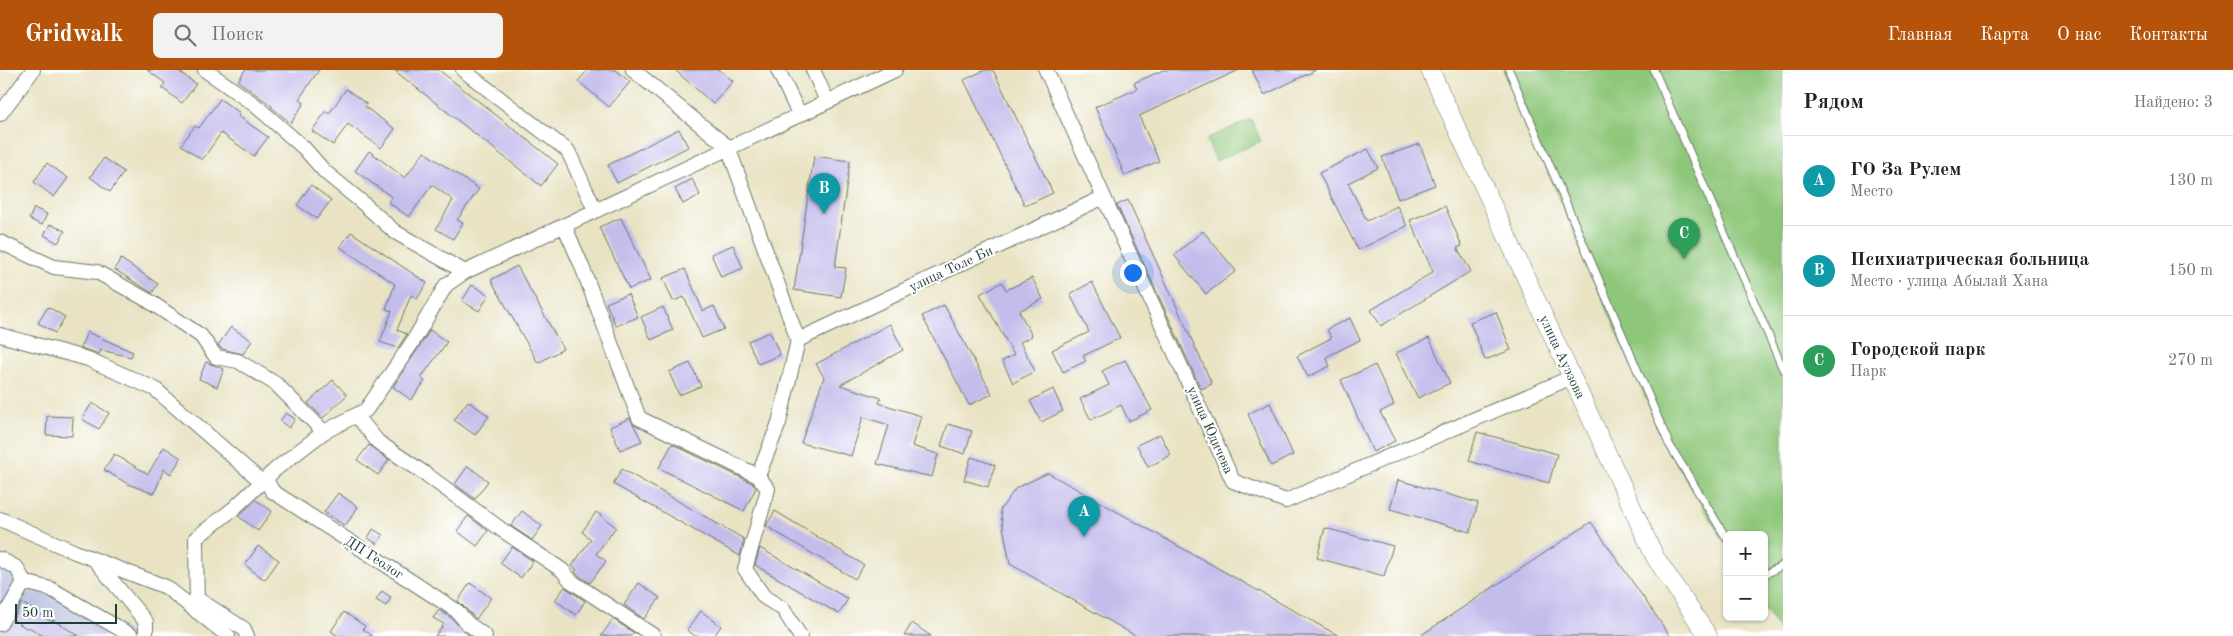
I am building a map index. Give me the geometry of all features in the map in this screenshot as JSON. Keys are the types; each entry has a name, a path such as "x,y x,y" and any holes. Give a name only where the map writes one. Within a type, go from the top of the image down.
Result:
{"street":[{"path":"0,114 33,70"},
{"path":"205,70 255,105 304,148 324,172 395,232 465,272"},
{"path":"464,70 568,151 595,210"},
{"path":"633,70 728,146 798,340 779,423 758,476"},
{"path":"778,70 799,114"},
{"path":"813,70 828,101"},
{"path":"228,636 197,605 196,538 324,432 366,410 412,343 446,285 465,272 728,146 895,70"},
{"name":"улица Юдичева","path":"1046,70 1233,481 1286,501 1572,377"},
{"name":"улица Ауэзова","path":"1430,70 1655,557 1708,636"},
{"name":"улица Толе Би","path":"798,340 1104,197"},
{"path":"564,225 581,264 639,418 758,476 768,490 745,569 764,598 783,609 800,636"},
{"path":"0,242 54,267 97,272 149,301 202,336 216,357 238,361 276,384 324,432"},
{"name":"ДП Геолог","path":"0,335 88,359 155,389 264,481 272,491 457,611 467,623 485,636"},
{"path":"356,415 378,442 562,570 570,581 654,636"},
{"path":"0,519 95,560 166,587 244,629 248,636"},
{"path":"0,559 17,568 24,582 51,589 132,636"},
{"path":"95,560 146,622 146,636"},
{"path":"0,624 24,582"}],"lane":[{"path":"1509,70 1669,444 1723,532"},
{"path":"1654,70 1783,369"},
{"path":"1768,573 1783,565"}],"shaded area":[{"path":"0,559 138,636 0,636"}],"green space":[{"path":"1504,70 1783,70 1783,636 1768,613 1768,531 1723,531 1723,539 1667,447"},
{"path":"1251,119 1261,141 1216,161 1206,139"}],"building":[{"path":"147,70 177,70 196,84 182,103 162,88 165,83"},
{"path":"245,70 319,70 299,99 304,103 291,123 272,106 238,81"},
{"path":"394,70 439,70 558,164 541,186"},
{"path":"588,70 616,70 630,82 609,107 578,81"},
{"path":"675,70 720,70 733,81 713,104"},
{"path":"985,70 993,70 1053,193 1025,206 964,80"},
{"path":"1163,70 1239,70 1139,116 1159,161 1125,176 1095,107 1137,89 1134,83"},
{"path":"1252,70 1316,70 1264,95"},
{"path":"346,89 367,104 365,107 395,129 381,148 348,124 333,145 312,131 326,111 329,114"},
{"path":"220,99 240,113 238,116 268,137 254,156 221,133 202,160 181,145 195,126 199,128"},
{"path":"679,129 688,147 617,183 608,165"},
{"path":"1420,144 1435,185 1398,199 1382,157"},
{"path":"1368,149 1378,168 1348,183 1367,221 1397,206 1407,226 1358,250 1319,173"},
{"path":"369,151 405,178 424,152 479,189 457,220 463,223 453,239 436,229 453,200 432,185 409,217 388,202 392,197 355,171"},
{"path":"814,156 850,161 835,267 846,268 841,297 794,290"},
{"path":"104,158 124,172 110,192 90,177"},
{"path":"47,163 68,178 54,197 34,182"},
{"path":"692,179 700,195 683,204 675,189"},
{"path":"311,185 331,200 317,219 297,205"},
{"path":"1128,200 1212,384 1201,389 1117,205"},
{"path":"1445,206 1462,246 1457,248 1471,271 1381,326 1371,310 1433,272 1410,220"},
{"path":"34,208 47,214 42,225 29,219"},
{"path":"621,218 651,280 629,289 599,227"},
{"path":"50,224 65,231 58,243 44,235"},
{"path":"1203,231 1236,271 1206,294 1174,255"},
{"path":"351,232 427,283 417,299 411,295 397,330 407,334 398,348 380,342 392,311 386,309 395,284 340,247"},
{"path":"733,245 743,268 721,277 711,254"},
{"path":"121,259 158,284 152,293 114,269"},
{"path":"517,266 563,349 538,363 491,280"},
{"path":"685,269 703,311 714,306 724,329 702,338 684,297 673,301 663,278"},
{"path":"1032,278 1043,299 1019,311 1032,336 1020,342 1035,371 1013,383 1002,361 1014,355 980,294 1002,282 1006,290"},
{"path":"1092,282 1120,338 1083,356 1086,361 1063,372 1052,350 1089,332 1070,294"},
{"path":"472,285 489,295 479,311 462,301"},
{"path":"628,294 638,317 616,326 606,303"},
{"path":"944,305 992,394 969,405 922,316"},
{"path":"48,307 65,317 55,333 38,323"},
{"path":"663,307 673,330 651,340 641,317"},
{"path":"1496,312 1511,350 1485,360 1470,322"},
{"path":"1350,318 1360,340 1326,357 1330,366 1308,377 1297,356 1331,338 1327,329"},
{"path":"890,324 903,350 840,385 881,398 879,403 921,416 912,446 938,454 932,477 877,464 889,425 863,417 851,456 801,443 824,377 816,364"},
{"path":"231,327 252,341 243,354 222,349 218,345"},
{"path":"430,330 447,342 421,378 425,381 411,400 393,387"},
{"path":"87,332 133,352 131,357 101,350 99,354 80,348"},
{"path":"770,332 780,355 758,364 748,341"},
{"path":"1429,338 1450,383 1418,398 1396,353"},
{"path":"1125,360 1152,410 1129,421 1121,405 1091,420 1080,399 1109,385 1102,371"},
{"path":"206,362 224,369 217,387 199,379"},
{"path":"690,363 701,386 679,395 669,372"},
{"path":"1375,365 1394,405 1380,412 1395,441 1373,452 1341,380"},
{"path":"333,380 347,395 323,418 308,403"},
{"path":"1053,389 1063,411 1041,422 1030,401"},
{"path":"468,401 489,416 475,435 454,420"},
{"path":"92,403 109,413 99,429 82,419"},
{"path":"1270,403 1293,455 1271,466 1248,414"},
{"path":"286,413 295,419 289,428 280,421"},
{"path":"47,416 73,417 72,436 46,435"},
{"path":"630,418 642,441 620,450 610,427"},
{"path":"948,424 972,431 965,454 941,446"},
{"path":"1477,432 1557,454 1549,483 1469,461"},
{"path":"1160,434 1171,455 1148,467 1137,445"},
{"path":"672,444 752,483 756,488 744,511 659,468"},
{"path":"369,445 389,460 378,475 357,460"},
{"path":"164,447 181,458 171,474 164,469 154,494 128,484 104,470 114,454 148,474"},
{"path":"971,457 995,465 988,487 964,480"},
{"path":"468,466 488,481 475,499 455,484"},
{"path":"622,469 744,539 740,556 613,484"},
{"path":"1048,473 1339,636 1136,636 1010,564 1000,510 1016,488"},
{"path":"1398,480 1478,503 1470,532 1390,509"},
{"path":"338,493 358,507 345,526 324,512"},
{"path":"256,500 272,511 258,531 238,516"},
{"path":"522,511 542,526 532,540 511,526"},
{"path":"775,511 864,565 855,579 766,526"},
{"path":"596,512 616,527 596,554 606,561 590,583 577,574 575,572 577,570 572,566 591,539 582,532"},
{"path":"468,516 488,531 477,546 457,531"},
{"path":"1591,522 1670,636 1420,636"},
{"path":"1325,528 1393,546 1384,576 1317,558"},
{"path":"373,529 383,535 377,544 368,538"},
{"path":"258,546 279,560 265,580 245,565"},
{"path":"512,547 533,561 521,578 500,563"},
{"path":"760,548 848,599 839,614 755,565"},
{"path":"470,583 491,598 476,619 458,601"},
{"path":"639,583 660,598 644,619 624,605"},
{"path":"565,587 585,601 576,615 555,600"},
{"path":"382,591 391,597 386,606 376,600"},
{"path":"22,603 79,636 43,636 29,627 27,629 13,619"},
{"path":"439,610 451,618 470,636 435,636 444,624 433,618"},
{"path":"701,611 721,626 714,636 695,636 687,630"},
{"path":"344,612 365,626 363,629 373,636 338,636 331,631"},
{"path":"613,619 634,633 631,636 601,636"},
{"path":"912,623 931,636 904,636"}],"place":[{"name":"Психиатрическая больница","path":"824,214"},
{"name":"Городской парк","path":"1684,259"},
{"name":"ГО За Рулем","path":"1084,537"}]}
